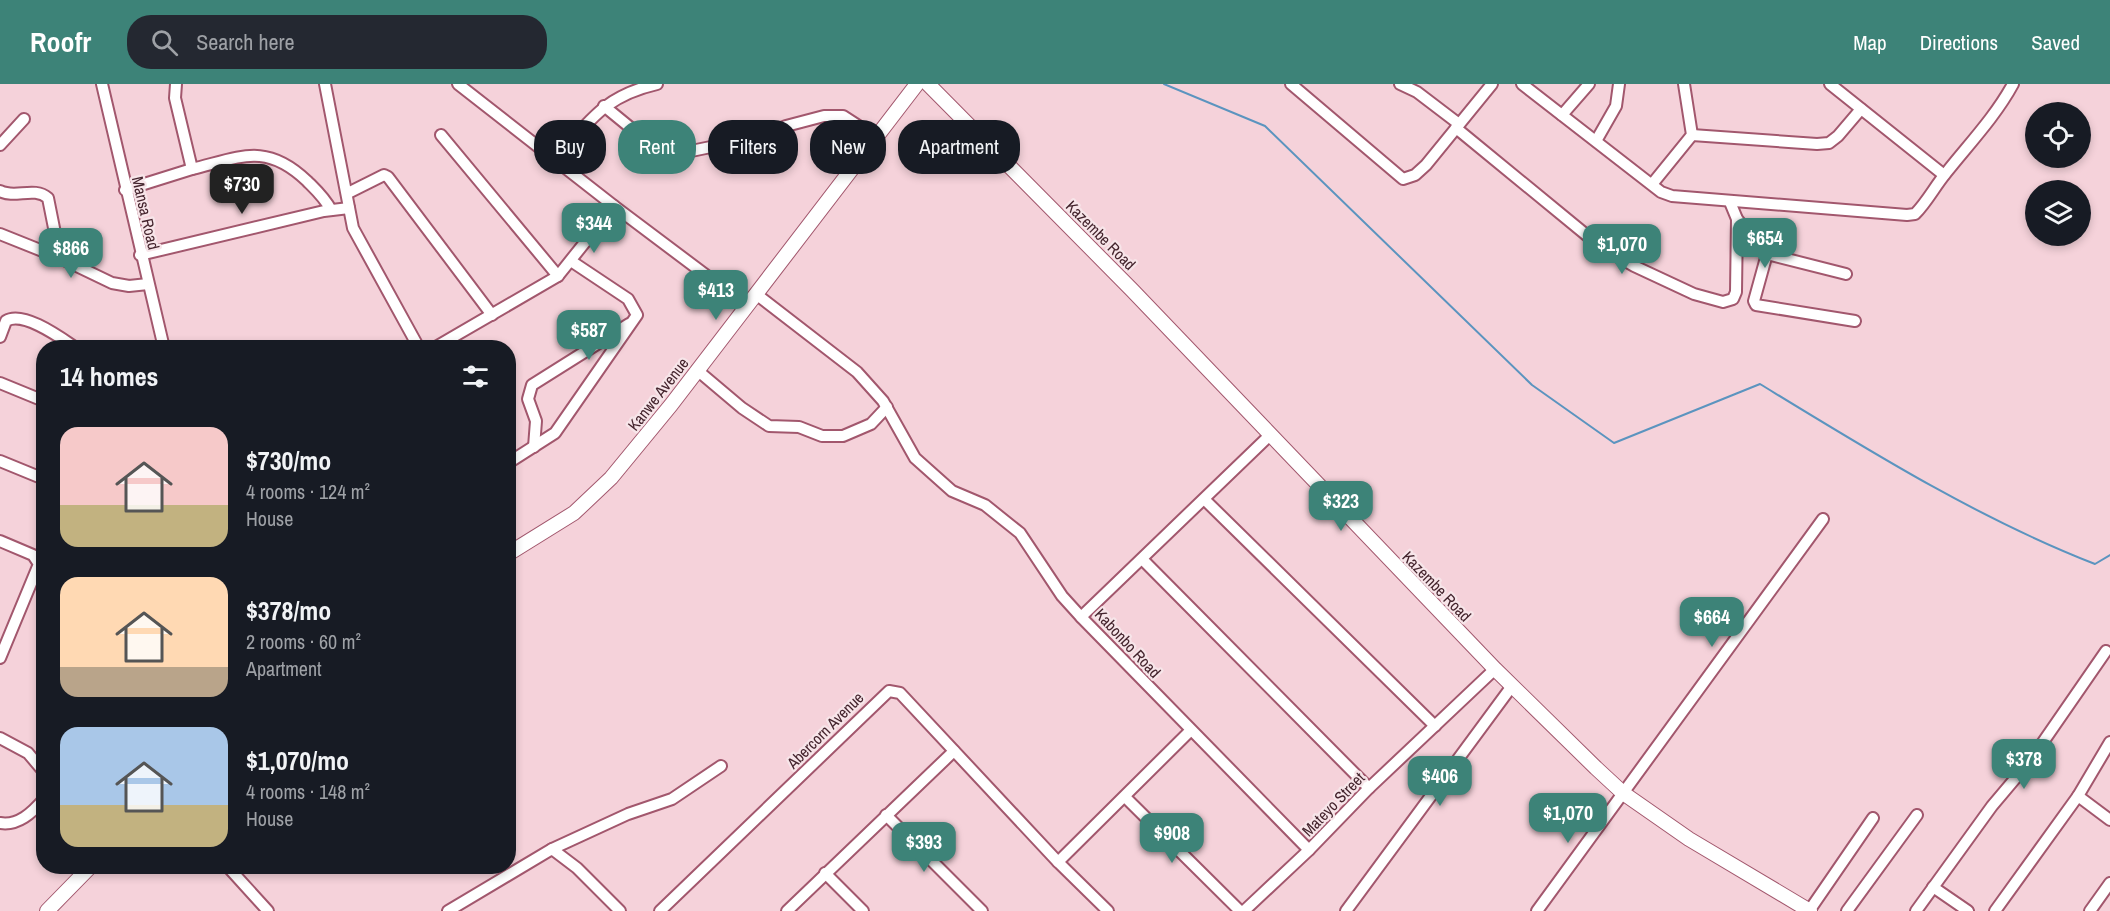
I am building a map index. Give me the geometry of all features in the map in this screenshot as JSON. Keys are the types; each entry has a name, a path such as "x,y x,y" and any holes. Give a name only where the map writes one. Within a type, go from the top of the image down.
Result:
{"main road":[{"name":"Kanwe Avenue","path":"516,549 574,513 592,497 697,370 917,84"},
{"name":"Kazembe Road","path":"928,84 1132,290 1495,669 1623,793 1689,838 1809,911"},
{"path":"47,911 83,874"}],"street":[{"name":"Mansa Road","path":"102,84 140,255 162,340"},
{"path":"176,84 175,98 192,169"},
{"path":"325,84 353,228 414,340"},
{"path":"458,84 534,141"},
{"path":"590,120 604,105 641,87 657,84"},
{"path":"1291,84 1402,179 1415,175 1426,165 1492,84"},
{"path":"1400,84 1417,92 1601,247 1634,266 1694,294 1723,302 1733,299 1736,292 1737,219"},
{"path":"1522,84 1653,183 1661,192 1672,196 1915,214 1984,128 2013,84"},
{"path":"1562,115 1589,84"},
{"path":"1596,141 1616,106 1618,84"},
{"path":"1653,183 1692,135 1684,84"},
{"path":"1830,84 1944,175"},
{"path":"604,105 654,147 672,155 759,137 810,121"},
{"path":"1692,135 1829,143 1860,109"},
{"path":"812,120 824,116 843,116 849,120"},
{"path":"0,145 24,119"},
{"path":"441,135 558,276"},
{"path":"125,190 247,155 280,159 314,188 331,210"},
{"path":"575,174 747,306"},
{"path":"348,193 387,176 492,315"},
{"path":"0,191 16,194 38,193 48,198 60,258"},
{"path":"1730,202 1737,219 1767,254 1846,274"},
{"path":"448,340 558,276 614,206"},
{"path":"140,255 331,210 349,208"},
{"path":"0,234 60,258 112,283 129,286 148,284"},
{"path":"1767,254 1754,301 1758,307 1831,315 1855,321"},
{"path":"516,458 560,428 637,315 628,299 571,261"},
{"path":"756,294 850,366 887,408 915,458 952,491 985,505 1020,533 1062,596 1081,617"},
{"path":"0,337 6,321 18,319 42,327 63,340"},
{"path":"534,447 536,421 528,399 532,385 634,321"},
{"path":"697,370 742,408 769,426 799,427 822,436 843,436 872,424 887,408"},
{"path":"0,383 36,398"},
{"name":"Kabonbo Road","path":"1270,435 1081,617 1190,731 1309,850"},
{"path":"0,461 36,475"},
{"path":"1205,500 1435,726"},
{"path":"1537,911 1823,519"},
{"path":"0,541 33,555 36,560"},
{"path":"1142,559 1368,788"},
{"path":"0,658 36,571"},
{"path":"1916,911 1992,806 2030,761 2106,651"},
{"name":"Mateyo Street","path":"1244,911 1309,850 1368,788 1495,669"},
{"path":"1346,911 1512,686"},
{"name":"Abercorn Avenue","path":"660,911 889,691 900,693 1058,862 1108,911"},
{"path":"1058,862 1190,731"},
{"path":"0,738 28,753 36,762"},
{"path":"1995,911 2078,796 2110,742"},
{"path":"787,911 954,751"},
{"path":"516,870 552,849 628,814 672,799 721,765"},
{"path":"2078,796 2110,820"},
{"path":"1125,797 1240,911"},
{"path":"0,823 11,824 21,820 36,806"},
{"path":"886,814 982,911"},
{"path":"1847,911 1917,815"},
{"path":"1809,911 1873,818"},
{"path":"552,849 577,868 616,909"},
{"path":"825,873 863,911"},
{"path":"234,874 268,911"},
{"path":"448,911 510,874"},
{"path":"2090,911 2110,883"},
{"path":"1933,887 1968,911"}],"waterway":[{"path":"1164,84 1265,126 1532,385 1614,443 1760,384 1924,482 2008,526 2095,564 2110,555"}]}
